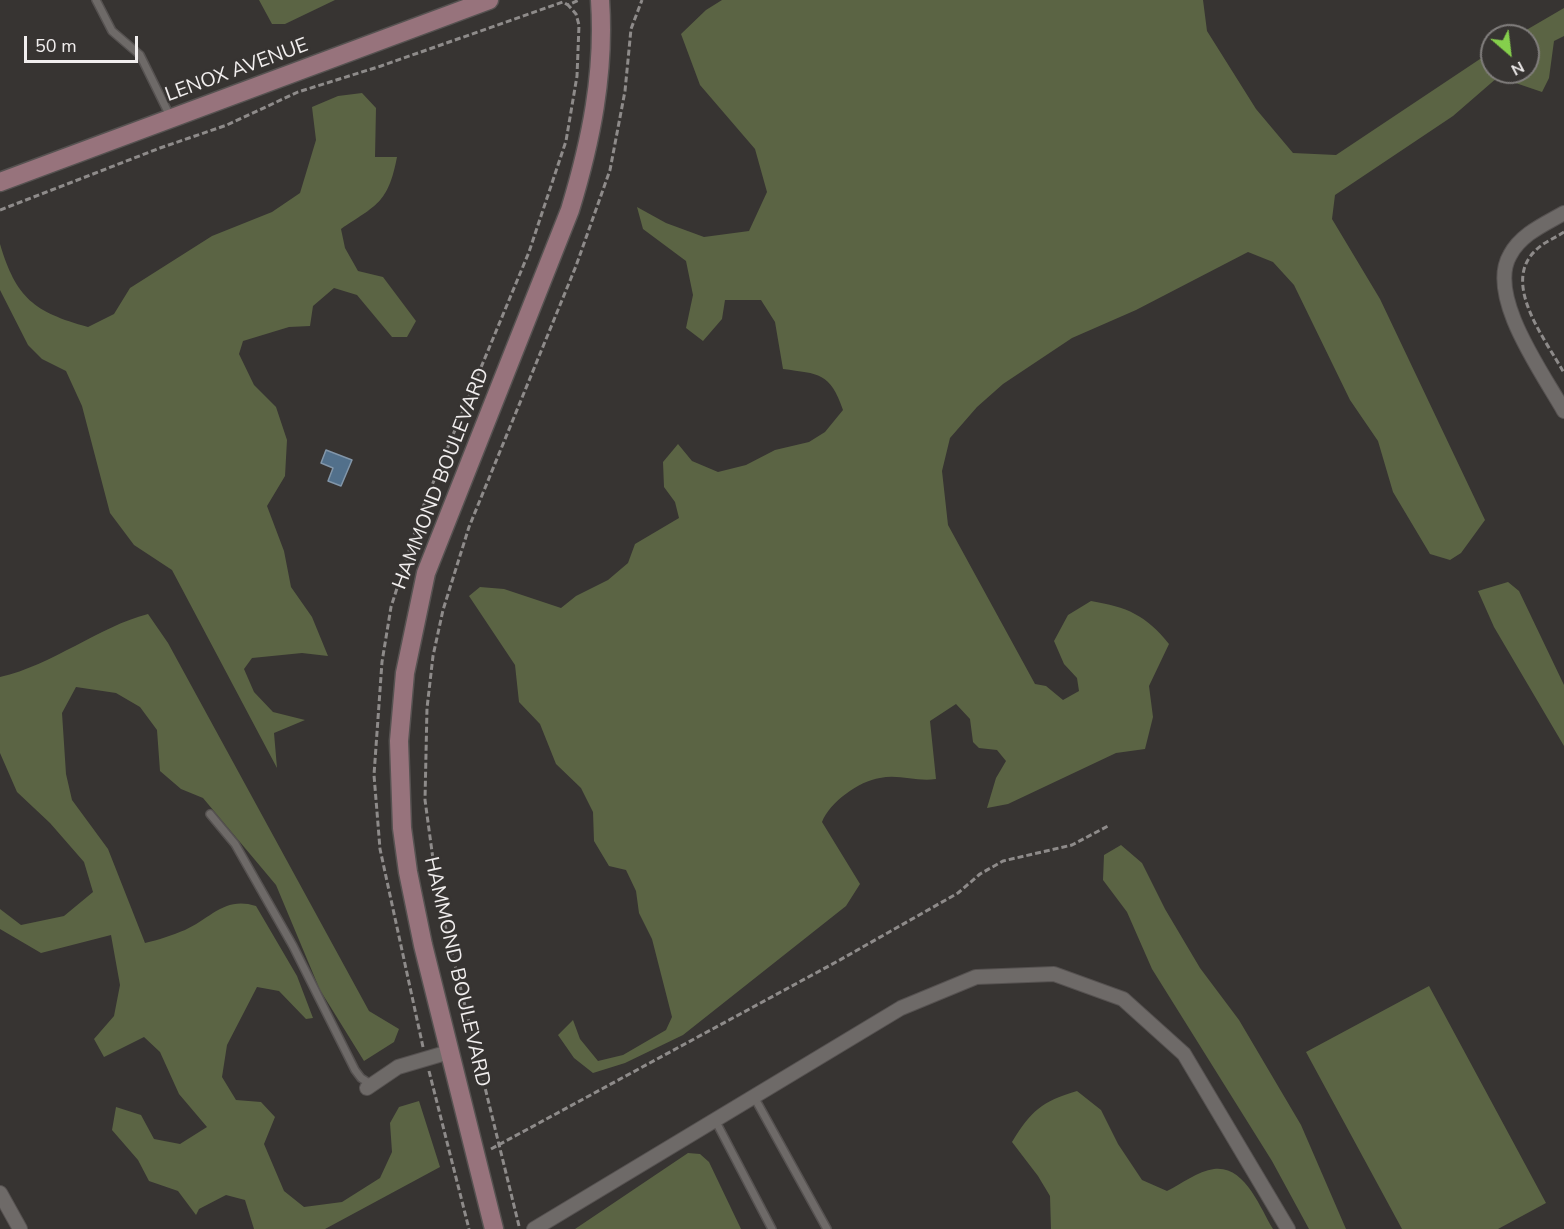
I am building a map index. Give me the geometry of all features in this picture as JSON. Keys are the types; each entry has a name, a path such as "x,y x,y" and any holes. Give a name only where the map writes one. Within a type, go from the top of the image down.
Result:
{"street":[{"name":"LENOX AVENUE","path":"0,182 489,0"},
{"name":"HAMMOND BOULEVARD","path":"494,1229 423,945 402,828 399,741 405,673 426,573 570,210 588,152 602,67 600,0"},
{"path":"1564,213 1530,232 1509,255 1504,280 1509,310 1564,411"},
{"path":"534,1229 714,1118 901,1008 976,977 1054,974 1123,999 1184,1054 1288,1229"},
{"path":"370,1087 398,1067 449,1052"},
{"path":"0,1193 20,1229"}],"lane":[{"path":"96,0 112,31 140,55 172,119"},
{"path":"210,814 235,844 293,946 355,1070 370,1087"},
{"path":"753,1095 827,1229"},
{"path":"714,1118 772,1229"}],"path":[{"path":"568,5 579,0"},
{"path":"520,1229 438,896 430,848 424,758 433,656 443,610 469,526 598,210 618,136 626,91 631,29 642,0"},
{"path":"0,210 154,150 228,125 298,92 381,66 563,2 576,14 579,25 577,76 566,141 529,252 423,507 391,607 382,662 374,776 380,849 426,1059 469,1229"},
{"path":"1564,232 1535,250 1522,273 1522,283 1527,305 1564,373"},
{"path":"476,1157 838,961 958,893 980,874 1003,861 1072,845 1108,826"}],"green space":[{"path":"259,0 335,0 285,24 272,24"},
{"path":"722,0 1203,0 1207,31 1256,109 1293,153 1336,155 1480,59 1480,84 1490,84 1453,116 1335,195 1332,219 1380,299 1485,520 1461,553 1450,560 1430,554 1393,492 1378,441 1350,400 1294,285 1273,262 1248,252 1136,310 1072,338 1003,384 977,407 950,438 942,471 948,525 1035,684 1046,686 1063,700 1079,691 1077,678 1064,664 1054,641 1068,615 1091,601 1104,603 1135,614 1161,634 1169,644 1149,686 1153,717 1145,749 1116,753 1008,804 987,808 996,778 1006,761 997,750 979,748 973,742 970,719 956,704 930,721 936,779 887,777 872,780 846,794 826,814 822,822 860,884 846,906 683,1035 625,1063 593,1073 574,1058 558,1035 573,1020 580,1039 598,1061 623,1055 666,1030 672,1017 652,939 639,913 636,891 626,870 609,866 594,841 593,812 581,788 556,764 540,724 519,702 515,665 469,596 480,587 504,589 561,608 576,596 608,580 628,563 635,544 679,518 675,502 664,487 663,462 678,444 692,461 718,472 746,465 775,450 809,442 825,432 843,410 833,388 822,377 783,369 775,322 761,300 725,300 722,319 703,341 686,328 693,295 686,261 643,229 637,207 666,223 704,237 749,231 767,192 755,149 700,85 681,34 706,10"},
{"path":"1564,8 1564,36 1554,41 1549,78 1542,92 1519,84 1540,84 1540,24 1537,24"},
{"path":"362,93 376,108 375,157 397,157 389,185 379,202 341,229 345,248 358,271 383,277 416,321 407,337 392,337 357,295 334,288 313,306 310,326 289,327 243,341 239,354 254,385 276,407 287,440 285,476 267,506 284,551 291,587 312,617 328,656 302,653 252,658 244,669 254,692 273,712 305,720 274,733 277,768 172,570 134,545 110,513 82,406 66,371 42,359 28,345 0,290 0,244 13,278 30,300 54,315 88,327 114,314 130,288 212,236 272,212 300,193 316,140 312,107 338,96"},
{"path":"1508,582 1519,591 1564,685 1564,746 1494,627 1478,591"},
{"path":"148,614 168,643 369,1011 399,1029 394,1042 364,1061 320,990 276,885 203,798 181,789 160,771 157,730 140,707 116,693 76,687 62,713 66,774 72,800 108,849 145,943 185,930 227,906 245,904 256,906 297,976 313,1018 306,1019 279,991 257,987 227,1045 222,1077 236,1100 261,1102 275,1117 264,1144 284,1191 304,1207 342,1202 380,1178 392,1152 390,1123 399,1107 419,1101 440,1167 325,1229 254,1229 245,1200 226,1195 199,1209 196,1215 178,1191 149,1181 138,1160 112,1130 116,1107 141,1115 154,1139 180,1144 207,1127 179,1094 160,1052 144,1037 104,1057 94,1039 114,1016 120,985 111,935 41,953 0,929 0,909 21,925 64,916 93,892 84,862 50,823 17,792 0,753 0,677 38,664 111,628"},
{"path":"1121,845 1142,863 1165,909 1200,968 1239,1020 1301,1125 1346,1229 1309,1229 1272,1161 1152,969 1127,912 1103,880 1104,855"},
{"path":"1429,986 1546,1203 1498,1229 1402,1229 1306,1052"},
{"path":"1077,1091 1101,1110 1118,1144 1142,1180 1167,1191 1202,1172 1214,1169 1225,1170 1243,1181 1257,1200 1273,1229 1051,1229 1050,1196 1012,1142 1038,1109 1054,1099"},
{"path":"688,1153 700,1154 709,1162 741,1229 575,1229"}],"water":[{"path":"326,450 352,460 341,486 328,481 333,468 321,463"}]}
